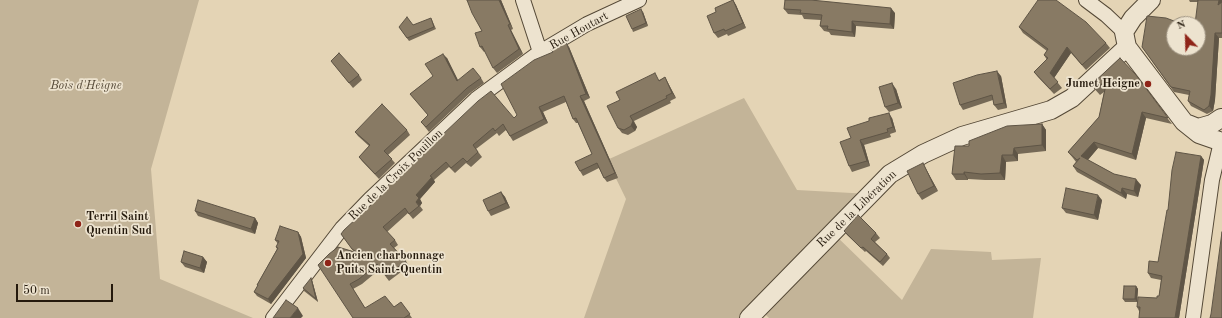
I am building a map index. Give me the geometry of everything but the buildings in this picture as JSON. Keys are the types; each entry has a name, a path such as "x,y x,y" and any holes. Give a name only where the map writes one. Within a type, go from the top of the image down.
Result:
{"street":[{"path":"523,0 540,52"},
{"name":"Rue Houtart","path":"540,52 587,24 639,0"},
{"path":"1086,0 1106,15 1126,39 1184,122 1199,134 1222,142"},
{"name":"Rue de la Libération","path":"749,318 890,174 923,154 962,136 1051,110 1072,98 1126,39 1133,18 1151,0"},
{"name":"Rue de la Croix Pouillon","path":"273,318 342,228 370,199 476,99 540,52"},
{"path":"1184,122 1198,128 1212,124 1221,113"},
{"path":"1193,318 1212,180 1222,142 1221,113"}],"green space":[{"name":"Bois d'Heigne","path":"0,0 199,0 151,169 160,279 253,318 0,318"},
{"path":"744,98 797,190 870,194 832,232 902,300 931,249 991,252 992,260 1041,258 1033,318 769,318 759,308 749,318 584,318 626,199 607,160"}],"place":[{"name":"Jumet Heigne","path":"1148,84"},
{"name":"Terril Saint Quentin Sud","path":"78,224"},
{"name":"Ancien charbonnage Puits Saint-Quentin","path":"328,263"}]}
